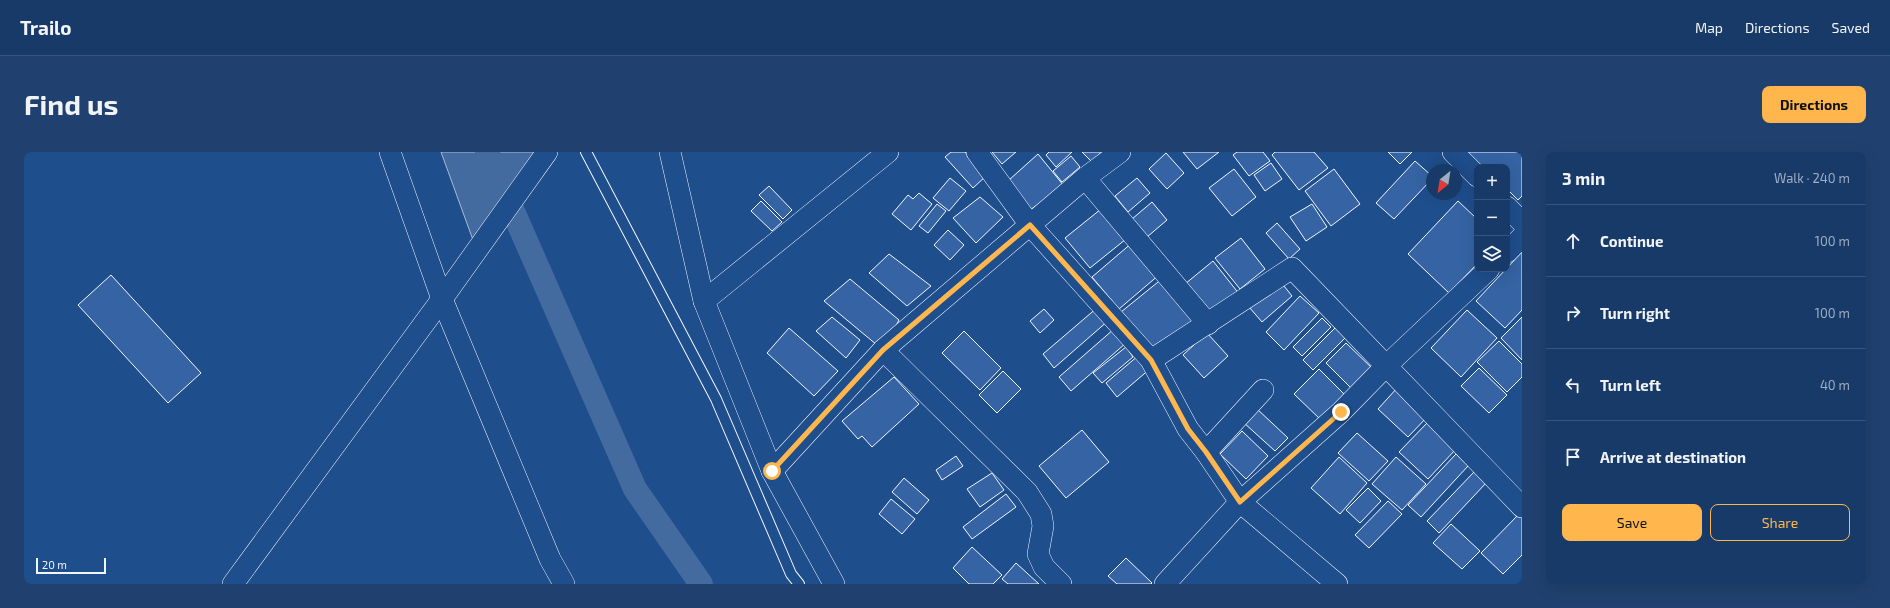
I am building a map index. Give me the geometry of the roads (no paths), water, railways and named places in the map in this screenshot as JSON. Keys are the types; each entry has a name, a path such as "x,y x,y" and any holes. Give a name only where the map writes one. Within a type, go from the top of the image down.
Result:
{"street":[{"path":"390,152 442,299 550,559 564,584"},
{"path":"233,584 442,299 547,152"},
{"path":"670,152 704,301 772,471 834,584"},
{"path":"704,301 888,152"},
{"path":"977,152 1030,225 1151,360 1188,429 1206,452 1240,502 1337,584"},
{"path":"772,471 883,350 1085,178 1120,152"},
{"path":"1453,152 1474,173"},
{"path":"1085,178 1208,324"},
{"path":"1510,210 1522,222"},
{"path":"1510,249 1522,237"},
{"path":"1151,360 1292,268 1522,507"},
{"path":"1165,584 1240,502 1341,412 1386,366 1486,272"},
{"path":"883,350 1027,492 1040,514 1043,526 1038,554 1044,567 1061,584"},
{"path":"1206,452 1263,390"}],"lane":[{"path":"586,152 716,399 791,574 798,584"}],"water":[{"path":"441,152 544,152 473,240"}],"waterway":[{"path":"487,152 635,489 701,584"}]}
